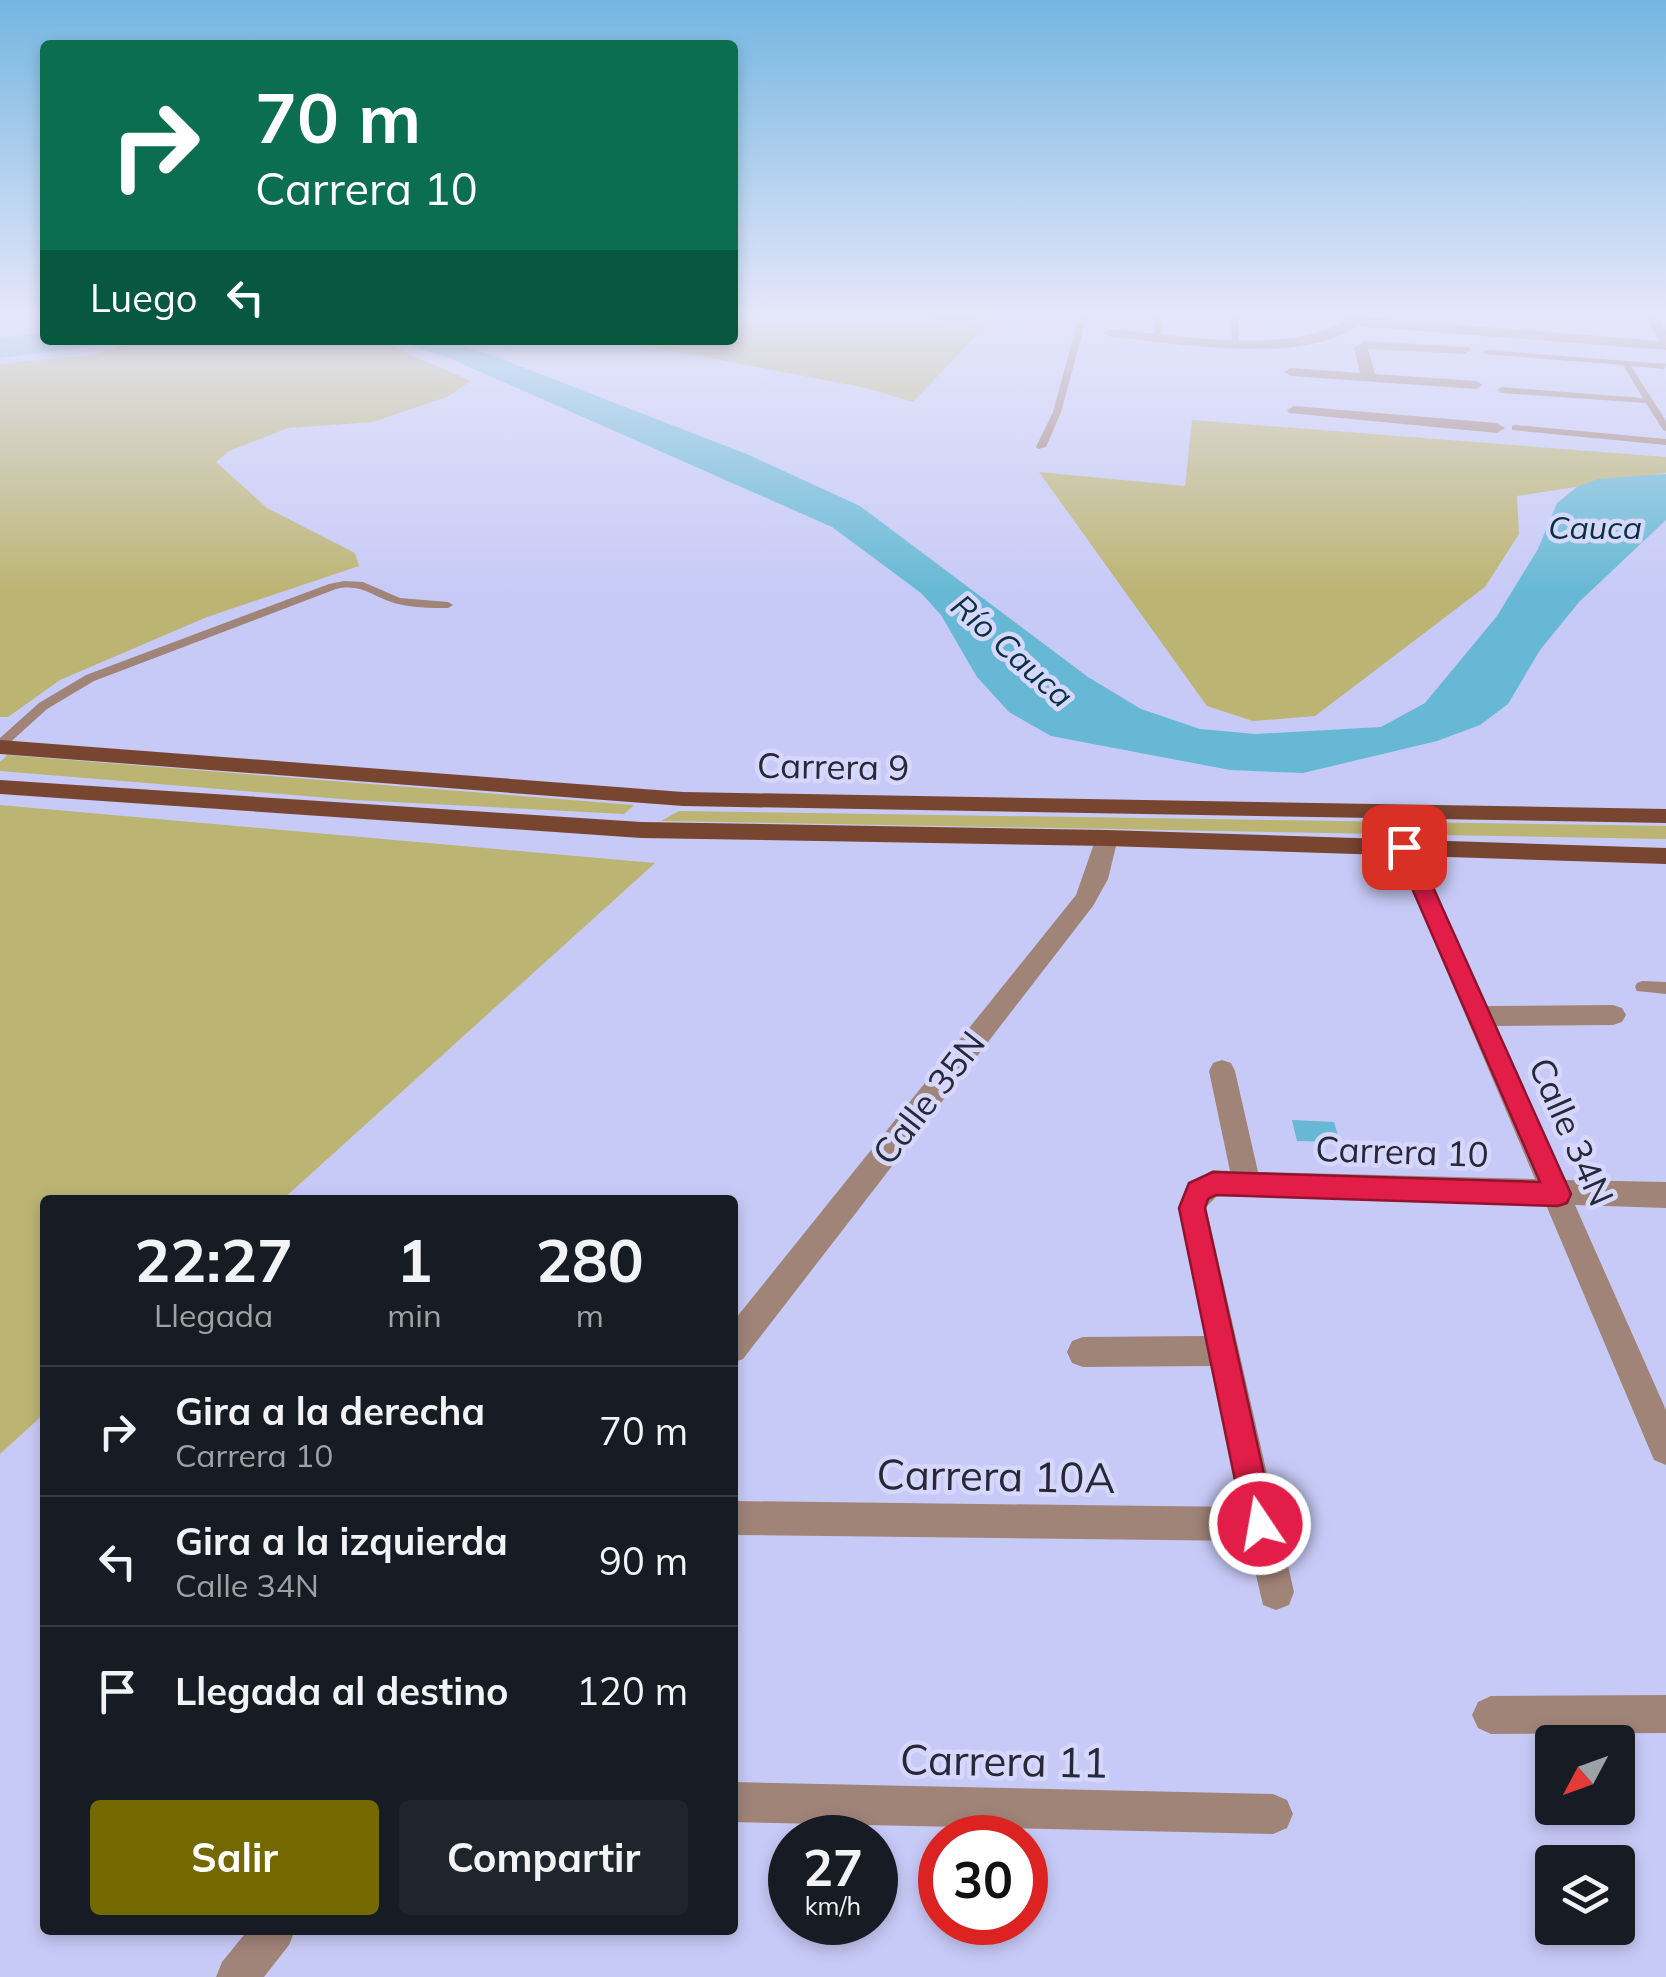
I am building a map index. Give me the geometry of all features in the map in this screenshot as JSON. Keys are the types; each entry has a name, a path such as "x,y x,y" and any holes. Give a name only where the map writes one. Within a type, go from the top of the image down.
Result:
{"main road":[{"name":"Carrera 9","path":"0,746 683,799 1666,816"},
{"name":"Carrera 9","path":"0,787 642,830 1107,838 1666,856"},
{"path":"642,830 640,821 648,814 683,799"}],"street":[{"path":"1294,408 1295,415 1497,428"},
{"name":"Calle 35N","path":"738,1340 1085,900 1096,879 1107,838"},
{"name":"Calle 34N","path":"1404,847 1666,1448"},
{"path":"1479,1016 1613,1015"},
{"path":"1222,1070 1246,1184"},
{"name":"Carrera 10","path":"1223,1352 1192,1208 1198,1192 1213,1183 1666,1195"},
{"path":"1083,1352 1223,1352 1276,1592"},
{"name":"Carrera 10A","path":"738,1518 1260,1524"},
{"path":"1491,1714 1666,1714"},
{"name":"Carrera 11","path":"738,1802 1273,1814"},
{"path":"237,1977 270,1935"}],"lane":[{"path":"1041,447 1059,408"},
{"path":"1515,428 1666,442"},
{"path":"0,746 43,706 90,678 333,586 356,582 400,601 448,605"},
{"path":"1642,987 1666,988"}],"shaded area":[{"path":"0,408 414,408 373,422 288,428 229,451 216,462 267,508 355,553 359,566 207,617 60,680 8,717 0,717"},
{"path":"1192,420 1666,457 1666,473 1517,496 1519,534 1485,587 1315,716 1253,721 1207,706 1039,472 1185,486"},
{"path":"7,755 634,805 624,814 354,800 0,771 0,762"},
{"path":"0,805 655,863 288,1195 40,1195 40,1418 0,1454"},
{"path":"679,811 1666,826 1666,839 661,821"}],"water":[{"name":"Cauca","path":"563,408 629,408 749,455 860,506 1088,677 1141,709 1200,729 1256,734 1381,727 1425,703 1497,616 1538,549 1557,503 1577,487 1598,479 1666,474 1666,520 1579,602 1540,650 1508,704 1480,725 1437,741 1303,773 1230,770 1051,736 1009,712 977,677 941,615 921,593 832,527"},
{"path":"1292,1120 1334,1122 1340,1142 1297,1141"}],"route":[{"path":"1260,1524 1192,1208 1198,1192 1213,1183 1558,1194 1404,847"}],"water label":[{"name":"Río Cauca","path":"1012,651"}]}
